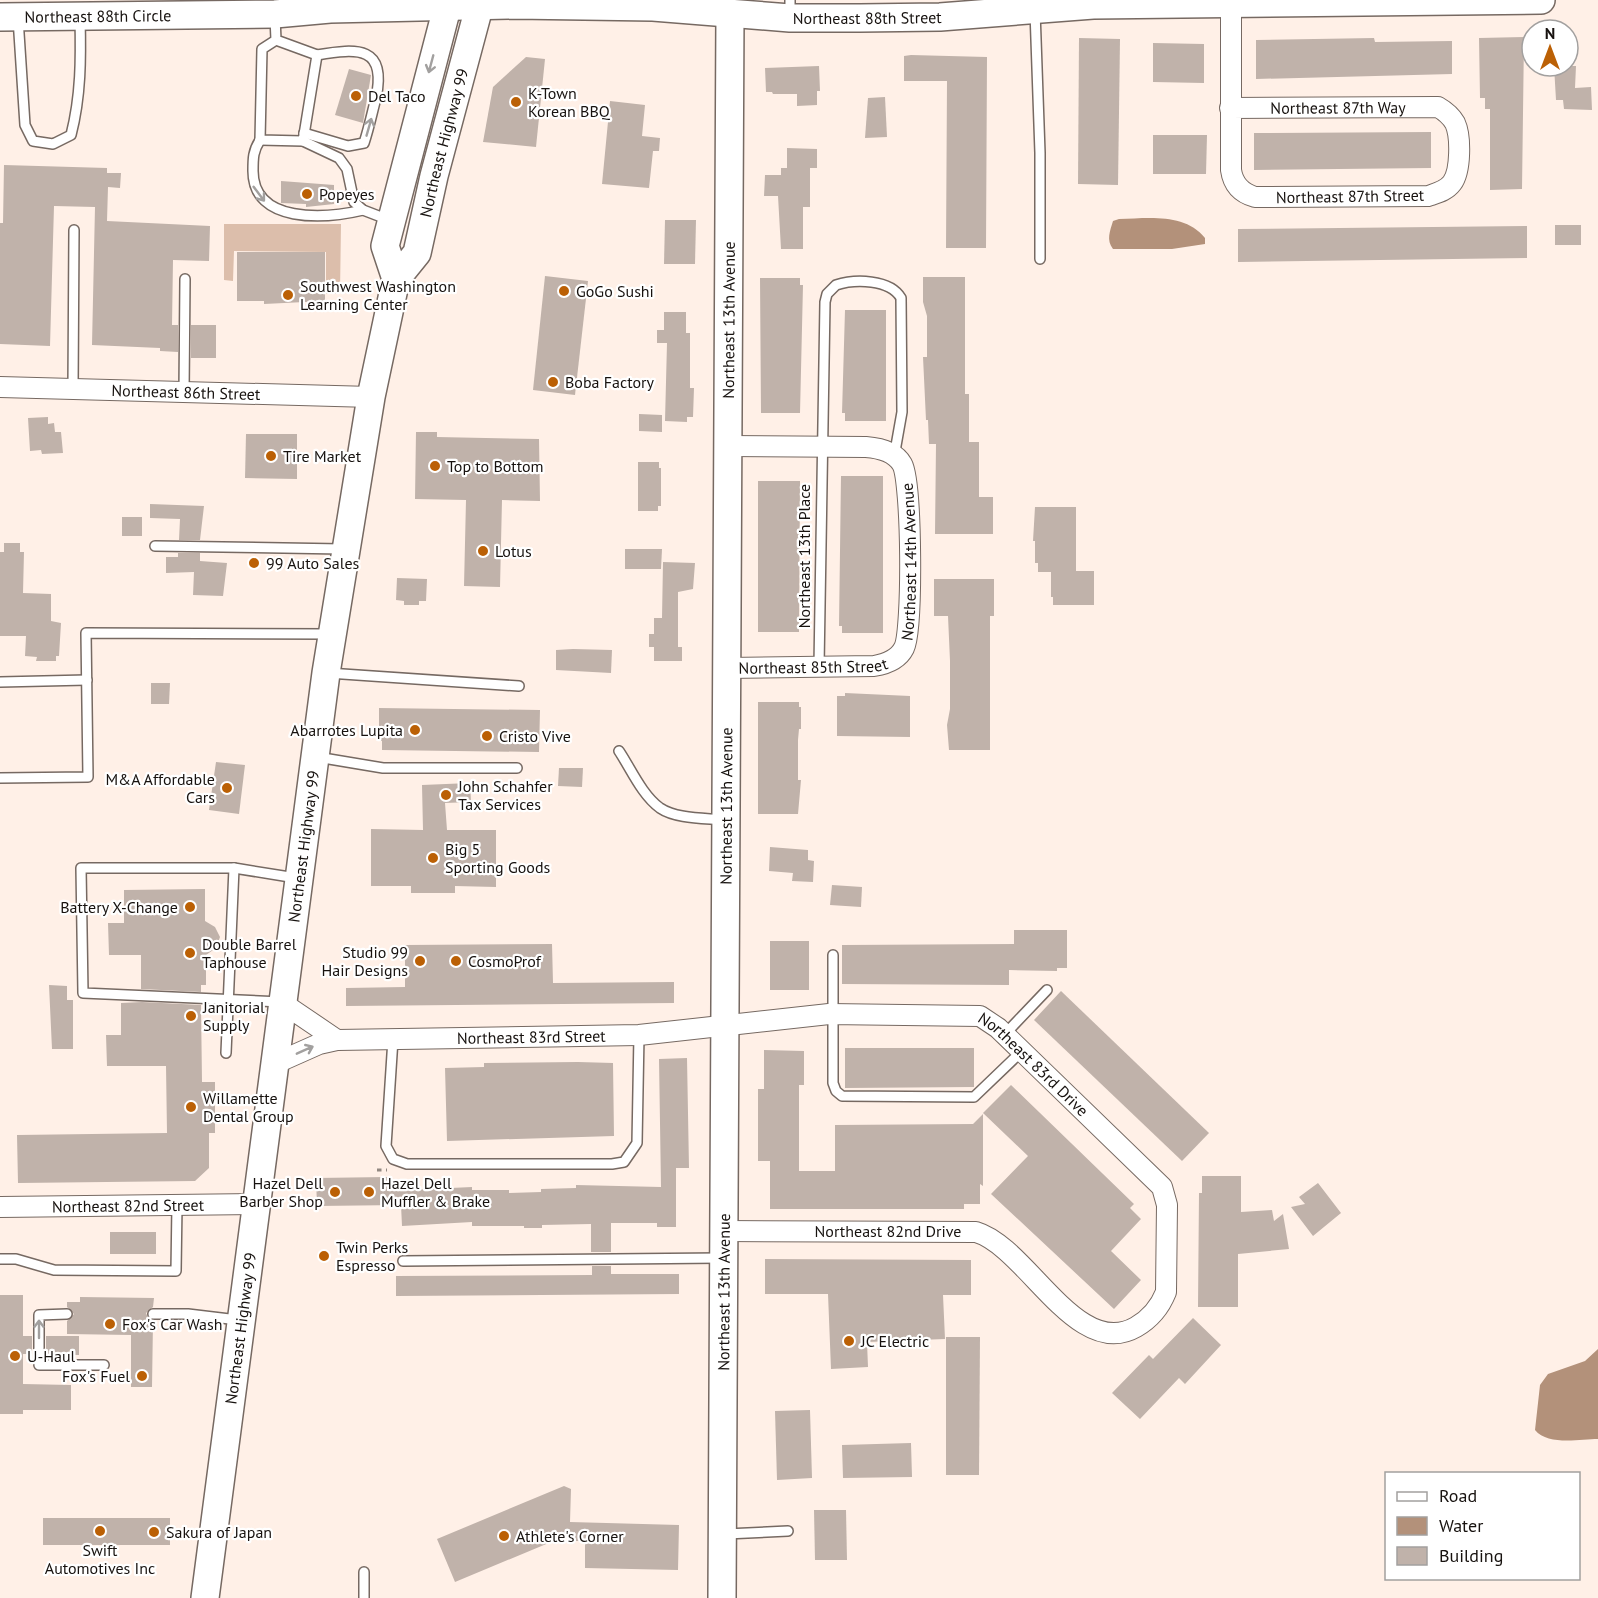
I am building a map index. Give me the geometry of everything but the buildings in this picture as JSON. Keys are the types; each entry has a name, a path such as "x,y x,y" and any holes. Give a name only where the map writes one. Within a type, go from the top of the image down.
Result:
{"street":[{"name":"Northeast 88th Street","path":"448,4 642,7 730,13 790,9 940,13 1008,5 1035,8 1231,2 1541,0"},
{"path":"1230,108 1231,2"},
{"name":"Northeast Highway 99","path":"205,1598 297,878 331,634 371,397 396,279 417,253 480,3"},
{"name":"Northeast Highway 99","path":"396,279 385,246 448,4"},
{"name":"Northeast 88th Circle","path":"9,17 187,11 275,27 330,9 448,4"},
{"name":"Northeast 13th Avenue","path":"722,1598 727,1026 730,13"},
{"name":"Northeast 87th Way","path":"1230,108 1426,106 1445,112 1456,125 1458,133 1455,179"},
{"name":"Northeast 87th Street","path":"1230,108 1231,173 1241,191 1255,197 1428,196 1448,188 1455,179"},
{"name":"Northeast 86th Street","path":"0,387 371,397"},
{"path":"729,446 875,448 894,456"},
{"name":"Northeast 14th Avenue","path":"894,456 903,466 909,488 908,634 898,657"},
{"name":"Northeast 85th Street","path":"727,668 874,666 898,657"},
{"path":"281,1002 337,1040"},
{"name":"Northeast 83rd Drive","path":"727,1026 833,1014 970,1014 989,1021 1157,1181 1164,1192 1167,1205 1167,1285 1163,1299 1152,1314"},
{"name":"Northeast 83rd Street","path":"273,1064 319,1044 337,1040 639,1035 727,1026"},
{"name":"Northeast 82nd Street","path":"0,1207 256,1204"},
{"name":"Northeast 82nd Drive","path":"724,1232 976,1232 1000,1245 1078,1321 1093,1329 1129,1330 1152,1314"}],"lane":[{"path":"1035,8 1040,153 1040,258"},
{"path":"9,17 25,125 33,141 53,144 71,135 77,111 81,61 80,16"},
{"path":"260,140 303,137 348,146 363,143 380,78 378,65 371,56 347,50 317,55 275,27 262,49 260,140 253,152 253,186 268,205 282,212 343,215 363,210"},
{"path":"303,137 317,55"},
{"path":"303,137 339,158 347,169 354,202 363,210 391,221"},
{"path":"73,389 74,230"},
{"path":"184,392 185,279"},
{"name":"Northeast 13th Place","path":"819,666 820,446 825,299 836,285 863,283 886,285 897,292 902,301 902,412 894,456"},
{"path":"155,546 345,549"},
{"path":"0,778 88,777 86,633 331,634"},
{"path":"326,673 519,686"},
{"path":"0,682 87,680"},
{"path":"619,751 641,786 661,808 688,816 726,821"},
{"path":"314,757 383,768 517,768"},
{"path":"281,1002 83,993 81,868 234,868 297,878"},
{"path":"226,1053 234,868"},
{"path":"833,955 833,1083 836,1091 849,1097 974,1097 1022,1051"},
{"path":"1005,1034 1047,990"},
{"path":"393,1039 386,1146 393,1159 407,1164 612,1164 624,1162 637,1143 639,1035"},
{"path":"0,1259 16,1259 54,1270 176,1271 177,1205"},
{"path":"403,1261 724,1258"},
{"path":"67,1314 39,1315 39,1365 104,1365"},
{"path":"153,1314 188,1314 241,1320"},
{"path":"723,1534 788,1531"},
{"path":"364,1572 364,1598"}],"shaded area":[{"path":"224,224 341,224 340,294 326,294 326,252 234,251 233,281 224,280"}],"water":[{"path":"1155,218 1177,221 1197,230 1205,238 1205,244 1172,249 1113,249 1109,239 1110,232 1113,221"},
{"path":"1598,1349 1598,1439 1556,1440 1541,1435 1535,1430 1540,1385 1548,1374 1585,1361"}],"place":[{"name":"Del Taco","path":"356,96"},
{"name":"K-Town Korean BBQ","path":"516,102"},
{"name":"Popeyes","path":"307,194"},
{"name":"GoGo Sushi","path":"564,291"},
{"name":"Southwest Washington Learning Center","path":"288,295"},
{"name":"Boba Factory","path":"553,382"},
{"name":"Tire Market","path":"271,456"},
{"name":"Top to Bottom","path":"435,466"},
{"name":"Lotus","path":"483,551"},
{"name":"99 Auto Sales","path":"254,563"},
{"name":"Abarrotes Lupita","path":"415,730"},
{"name":"Cristo Vive","path":"487,736"},
{"name":"M&A Affordable Cars","path":"227,788"},
{"name":"John Schahfer Tax Services","path":"446,795"},
{"name":"Big 5 Sporting Goods","path":"433,858"},
{"name":"Battery X-Change","path":"190,907"},
{"name":"Double Barrel Taphouse","path":"190,953"},
{"name":"Studio 99 Hair Designs","path":"420,961"},
{"name":"CosmoProf","path":"456,961"},
{"name":"Janitorial Supply","path":"191,1016"},
{"name":"Willamette Dental Group","path":"191,1107"},
{"name":"Hazel Dell Barber Shop","path":"335,1192"},
{"name":"Hazel Dell Muffler & Brake","path":"369,1192"},
{"name":"Twin Perks Espresso","path":"324,1256"},
{"name":"Fox's Car Wash","path":"110,1324"},
{"name":"JC Electric","path":"849,1341"},
{"name":"U-Haul","path":"15,1356"},
{"name":"Fox's Fuel","path":"142,1376"},
{"name":"Swift Automotives Inc","path":"100,1531"},
{"name":"Sakura of Japan","path":"154,1532"},
{"name":"Athlete's Corner","path":"504,1536"}]}
